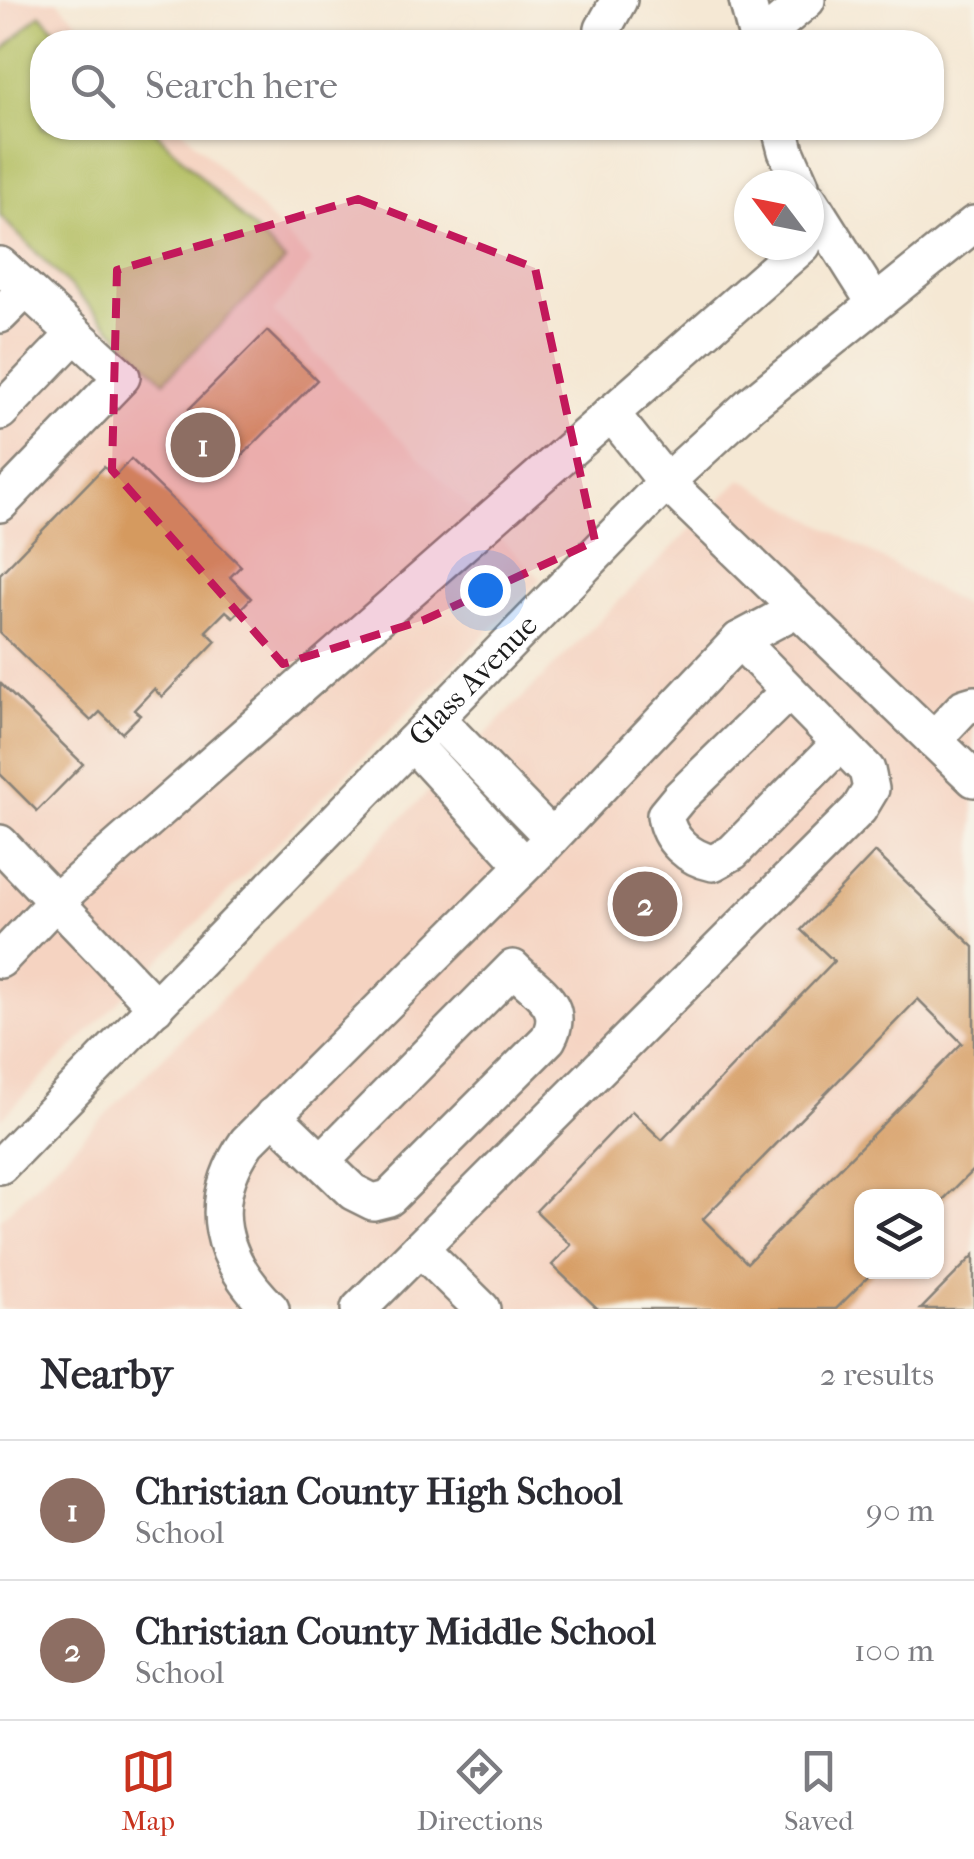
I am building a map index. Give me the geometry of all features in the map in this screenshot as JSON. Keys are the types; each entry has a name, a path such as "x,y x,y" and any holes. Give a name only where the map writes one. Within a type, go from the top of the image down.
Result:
{"street":[{"path":"603,30 618,0"},
{"path":"746,0 755,30"},
{"path":"772,30 808,0"},
{"path":"783,140 794,170"},
{"name":"Glass Avenue","path":"0,1166 666,482 750,405 974,224"},
{"path":"824,242 874,302"},
{"path":"0,960 56,901 611,414 777,260"},
{"path":"0,265 122,377 0,504"},
{"path":"0,315 26,289"},
{"path":"0,412 75,334"},
{"path":"611,414 666,482 974,779"},
{"path":"271,1309 248,1286 231,1258 224,1230 224,1192 232,1164 247,1142 552,838 738,640 797,609"},
{"path":"362,1308 859,809 871,789 867,770 738,640"},
{"path":"788,691 679,798 666,816 667,828 680,846 697,860 713,864 733,852 840,743"},
{"path":"933,740 964,707 974,704"},
{"path":"424,731 552,838"},
{"path":"424,731 524,865"},
{"path":"0,843 156,1007"},
{"path":"273,1115 354,1192 372,1202 390,1198 548,1039 556,1024 555,1010 514,968 322,1161"},
{"path":"420,1248 482,1309"}],"highlighted area":[{"path":"358,199 535,268 595,541 424,620 283,664 112,470 117,270"}],"shaded area":[{"path":"0,0 57,0 86,30 30,30 30,140 193,140 312,262 273,312 541,579 0,1120"},
{"path":"741,479 974,611 974,1309 0,1309 0,1220"}],"green space":[{"path":"40,14 56,30 30,30 30,140 164,140 285,261 164,381 0,216 0,53"}],"building":[{"path":"267,331 317,380 239,459 189,409"},
{"path":"131,459 241,566 230,577 251,598 233,617 226,611 206,631 216,641 162,697 154,689 134,710 140,715 122,733 100,712 91,721 0,633 0,574 104,467 114,477"},
{"path":"0,683 83,764 37,811 0,774"},
{"path":"875,852 974,947 974,1169 944,1199 944,1189 854,1189 854,1279 866,1279 836,1309 598,1309 552,1265 571,1245 536,1211 632,1111 662,1140 834,961 801,930","holes":["918,999 962,1043 747,1263 703,1219"]},
{"path":"974,1255 974,1309 921,1309"}],"place":[{"name":"Christian County High School","path":"203,445"},
{"name":"Christian County Middle School","path":"645,904"}]}
